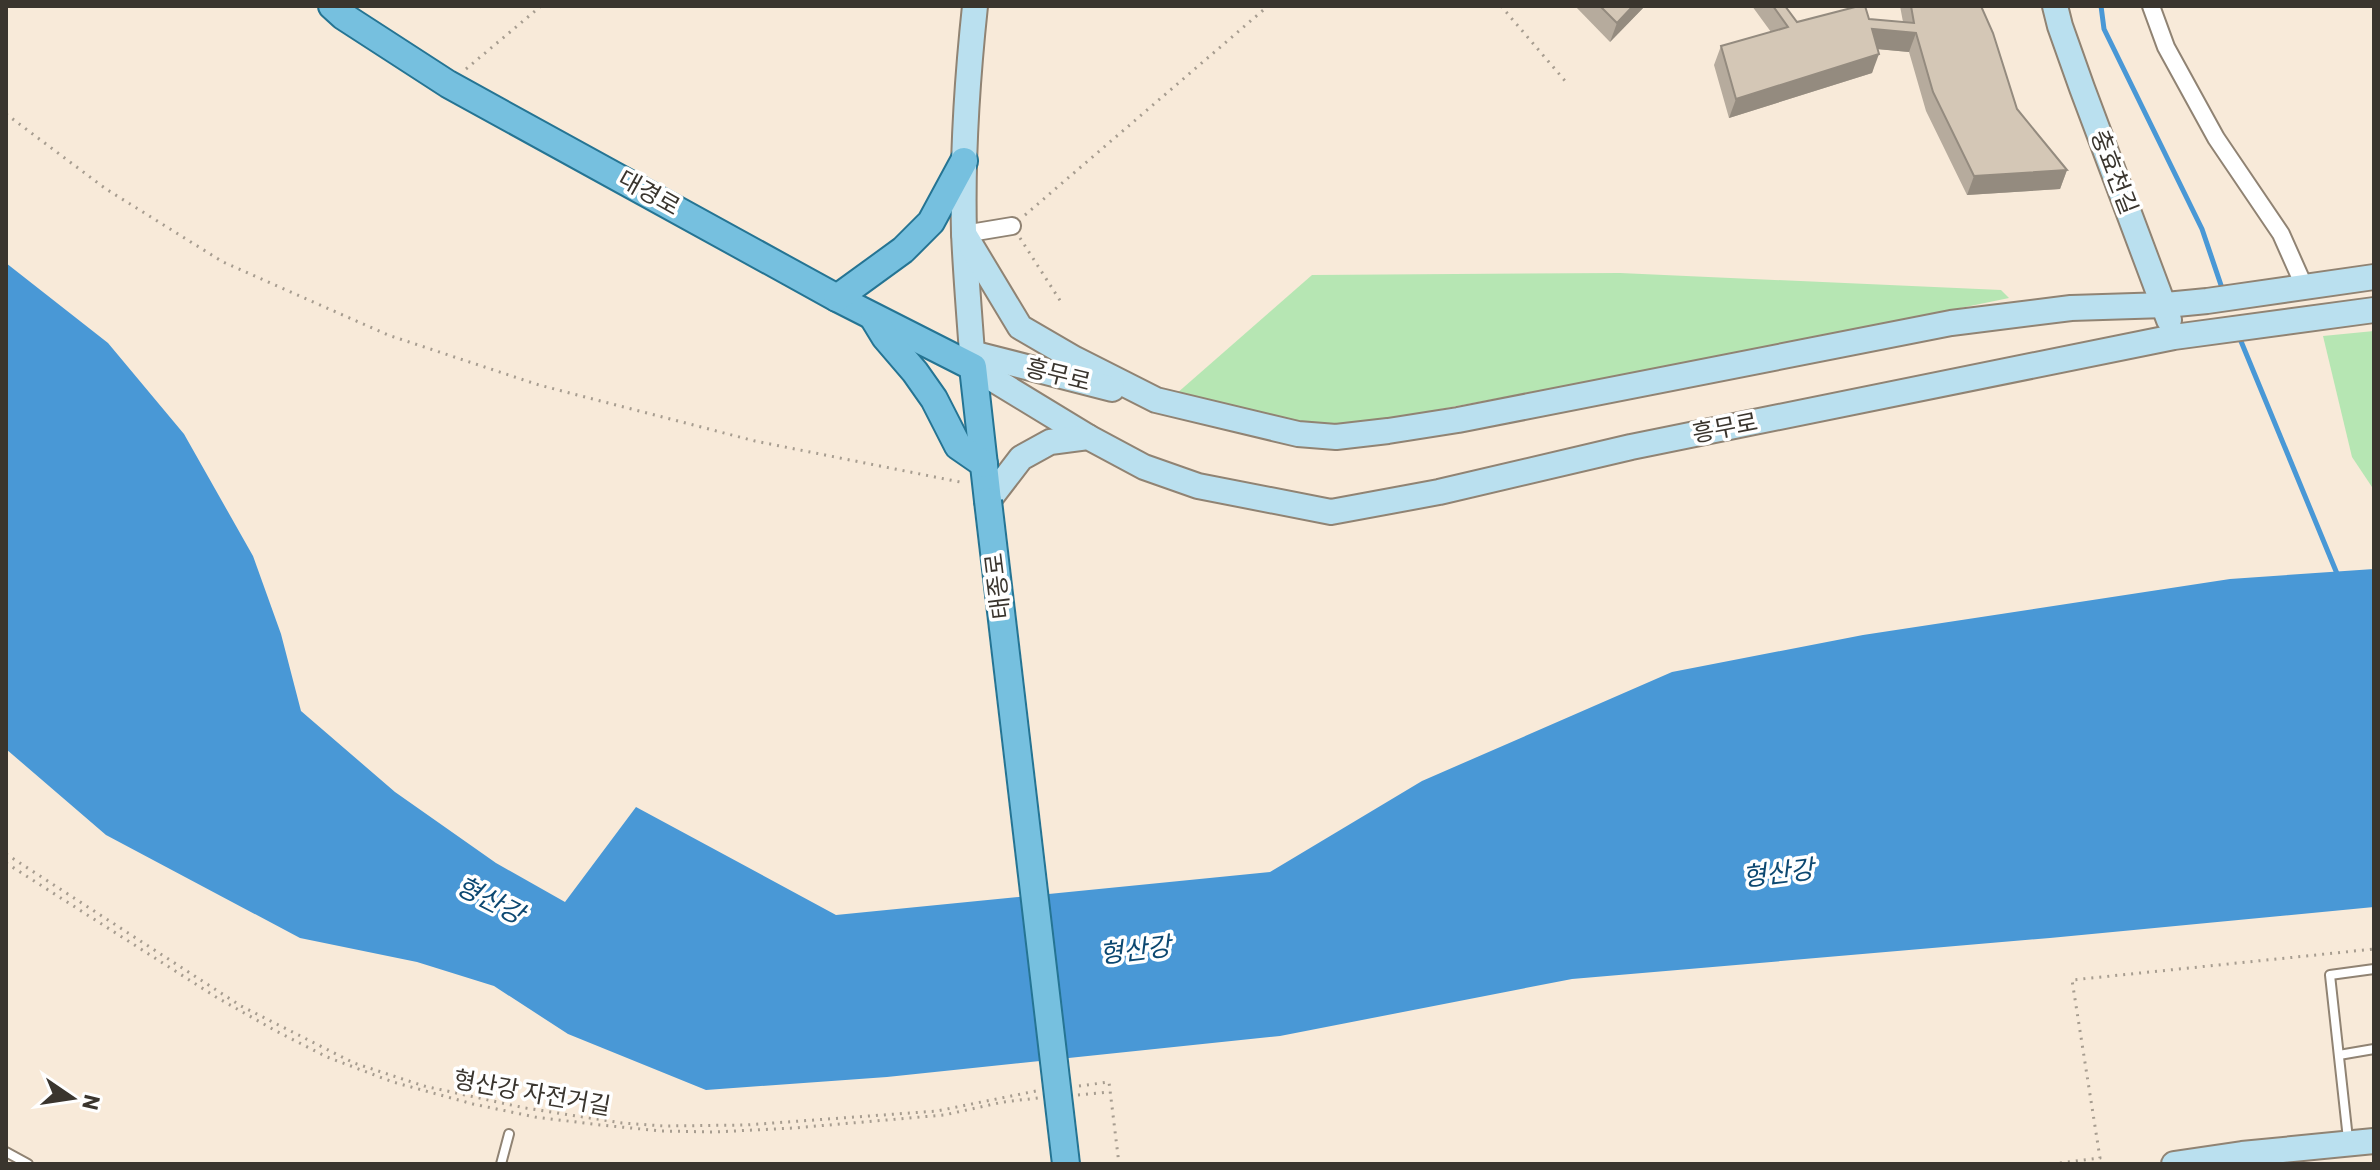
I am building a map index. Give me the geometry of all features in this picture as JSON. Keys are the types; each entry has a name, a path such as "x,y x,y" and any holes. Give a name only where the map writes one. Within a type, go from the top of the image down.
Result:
{"main road":[{"name":"대경로","path":"332,6 448,84 837,298 969,361"},
{"path":"837,298 903,250 931,222 964,161"},
{"path":"872,316 934,399 958,446 986,484"},
{"name":"태종로","path":"969,361 1066,1164"}],"street":[{"name":"태종로","path":"969,361 964,161 968,70 975,6"},
{"name":"충효천길","path":"2055,6 2082,88 2166,305 2174,337"},
{"path":"2151,6 2166,47 2209,125 2281,234 2299,289"},
{"path":"964,234 1012,226"},
{"name":"흥무로","path":"964,234 1020,327 1156,400"},
{"name":"흥무로","path":"969,361 1156,400 1298,434 1336,437 1458,420 1951,323 2071,308 2207,301 2374,277"},
{"name":"흥무로","path":"969,361 1088,437 1144,467 1198,486 1331,512 1439,492 1631,447 2174,337 2374,310"},
{"path":"986,484 1021,458 1050,442 1088,437"},
{"path":"2174,1164 2242,1154 2348,1154 2374,1141"}],"lane":[{"path":"2348,1154 2330,975 2374,969"},
{"path":"2339,1055 2374,1049"},
{"path":"501,1164 509,1134"},
{"path":"6,1152 28,1164"}],"path":[{"path":"448,84 541,6"},
{"path":"1061,302 1012,226 1268,6"},
{"path":"1501,6 1566,82"},
{"path":"6,114 106,189 223,262 388,335 539,385 755,441 986,484"},
{"path":"6,854 241,1006 354,1063 424,1086 525,1108 622,1123 664,1126 746,1125 937,1111 1046,1090"},
{"name":"형산강 자전거길","path":"6,863 216,997 276,1031 327,1057 393,1082 473,1104 535,1117 600,1125 714,1132 944,1115 1003,1102 1049,1097"},
{"path":"2052,1164 2100,1158 2072,980 2374,949"},
{"path":"1077,1086 1109,1082 1119,1164"},
{"path":"1079,1095 1110,1092"}],"green space":[{"path":"1620,273 2001,290 2009,298 1796,342 1335,429 1176,394 1312,275"},
{"path":"2374,331 2374,490 2352,457 2323,336"}],"water":[{"name":"형산강","path":"6,263 108,343 184,434 253,556 281,634 301,711 395,792 496,863 565,902 636,807 836,915 1270,872 1422,781 1672,672 1863,635 2230,579 2374,569 2374,907 1572,979 1280,1036 887,1077 706,1090 568,1034 494,986 417,962 300,938 106,835 6,749"}],"building":[{"path":"1600,6 1633,6 1617,23"},
{"path":"1773,6 1785,6 1797,22 1865,6 1869,19 1914,23 1911,6 1981,6 1993,33 2017,109 2067,170 1974,176 1933,92 1916,33 1872,29 1879,54 1736,99 1721,46 1788,27"}],"waterway":[{"path":"2101,6 2104,29 2202,229 2223,291"},
{"path":"2238,334 2338,576"}]}
